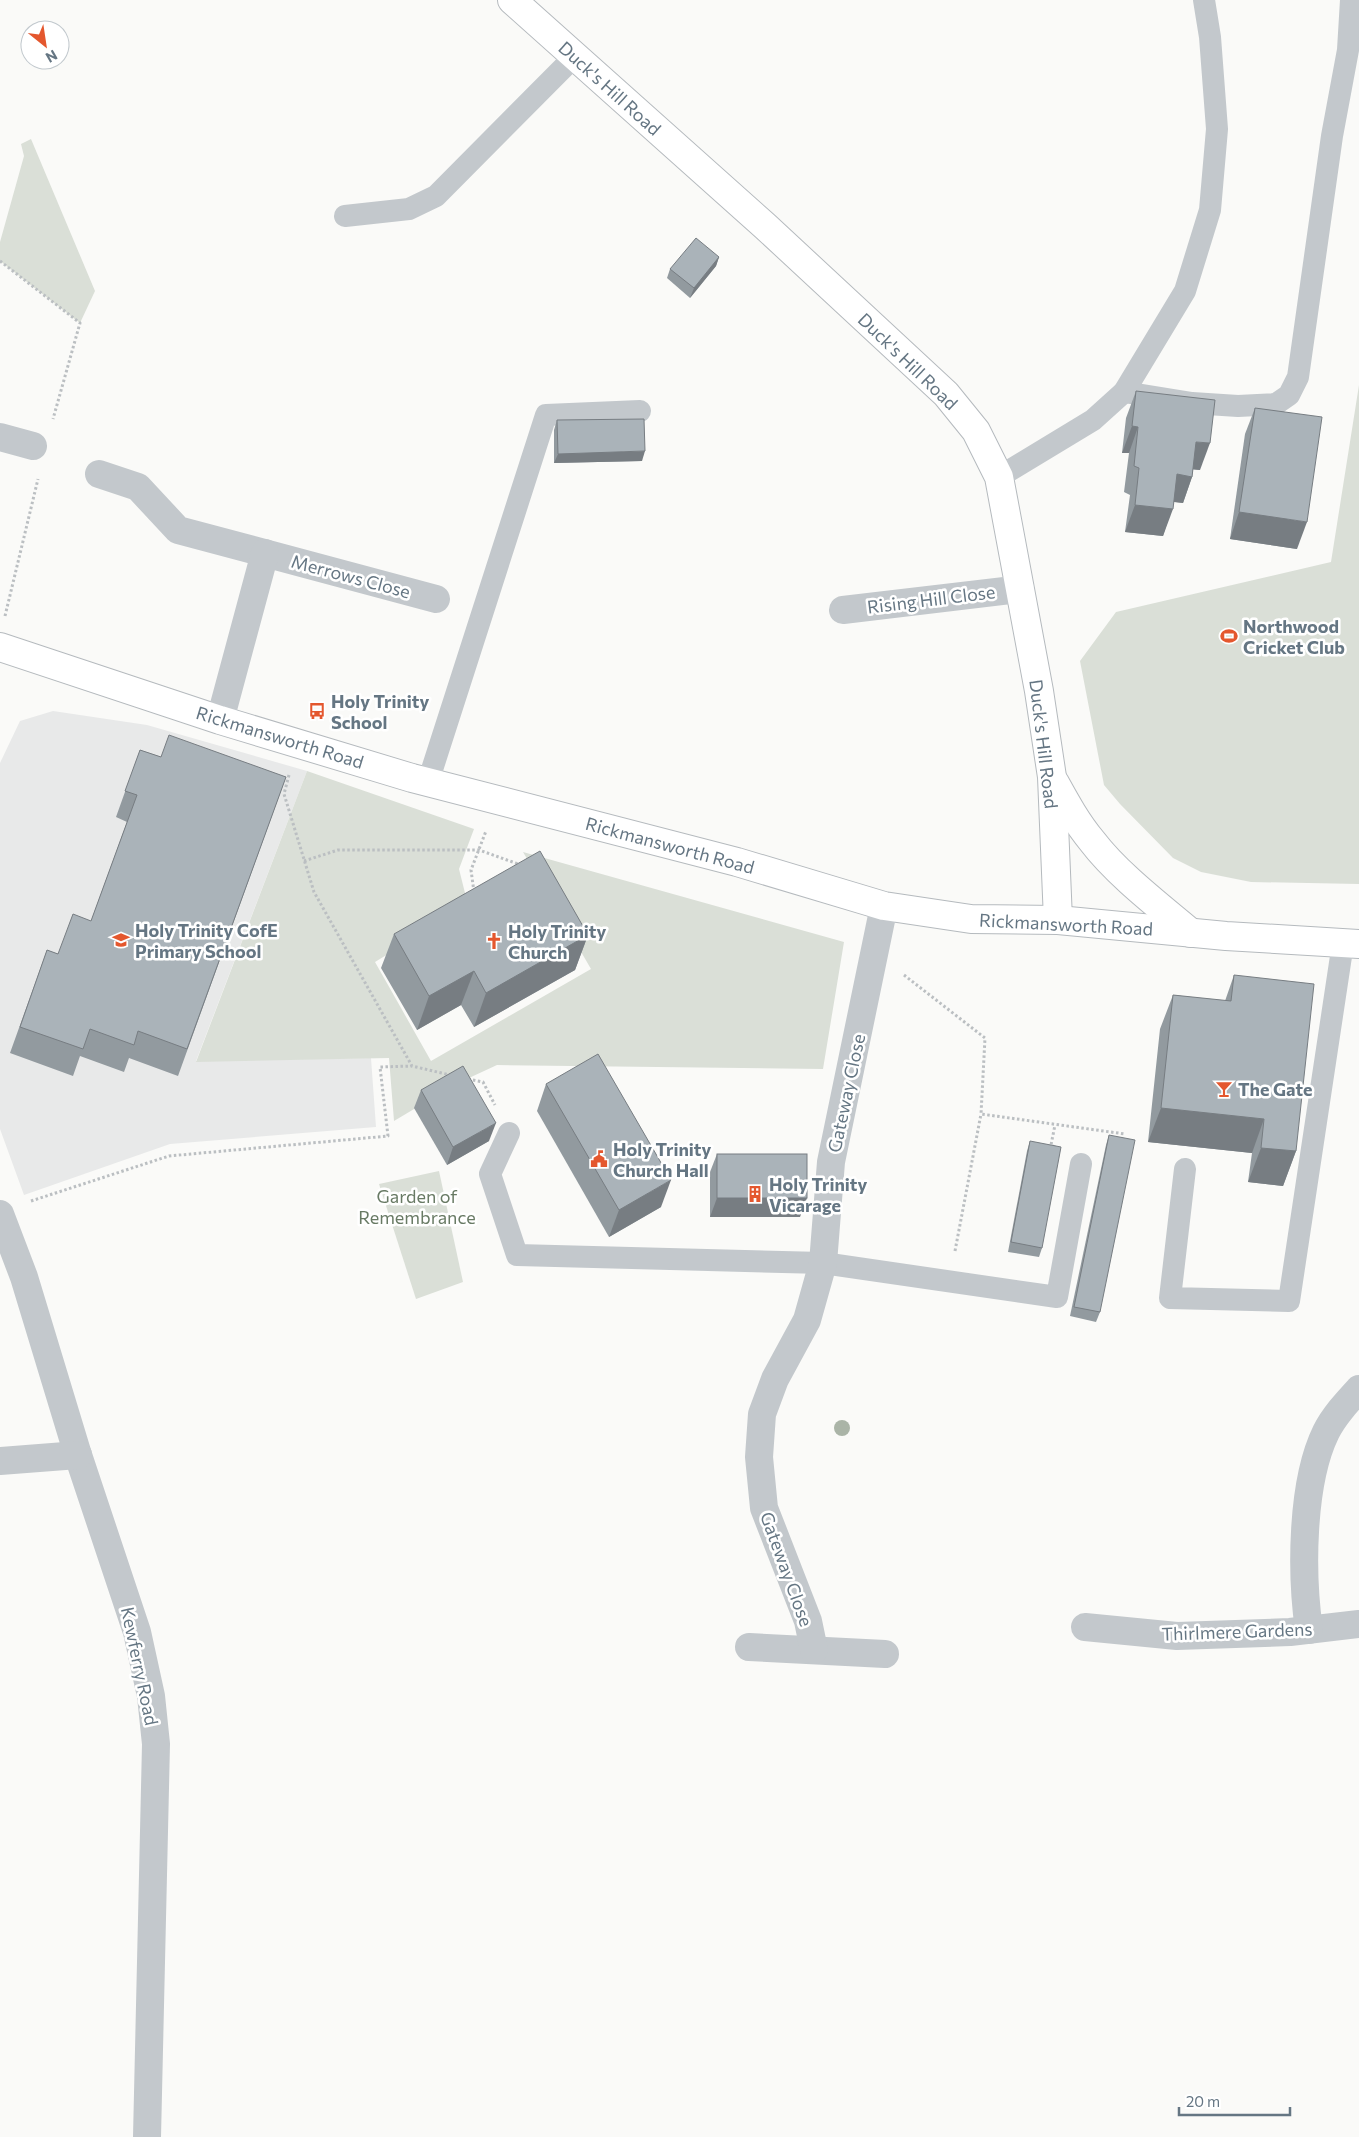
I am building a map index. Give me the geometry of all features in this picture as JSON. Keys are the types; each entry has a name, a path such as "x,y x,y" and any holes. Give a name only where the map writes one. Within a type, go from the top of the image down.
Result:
{"main road":[{"name":"Duck's Hill Road","path":"512,0 765,226 946,394 976,431 999,477 1039,691 1052,777 1058,920"},
{"name":"Rickmansworth Road","path":"0,647 220,720 428,782 737,862 884,906 971,919 1058,920 1191,933 1351,944"},
{"path":"1052,777 1074,818 1093,843 1133,883 1191,933"}],"street":[{"path":"0,437 39,447"},
{"name":"Merrows Close","path":"99,474 138,487 178,530 436,598"},
{"path":"220,720 265,553"},
{"name":"Rising Hill Close","path":"843,610 1020,589"},
{"name":"Gateway Close","path":"814,1650 808,1621 764,1508 759,1457 762,1414 775,1379 807,1320 822,1263 832,1162 884,906"},
{"name":"Kewferry Road","path":"0,1214 24,1277 78,1455 137,1632 151,1696 156,1744 147,2137"},
{"path":"1309,1630 1304,1548 1311,1473 1326,1432 1342,1407 1359,1389"},
{"path":"0,1461 78,1455"},
{"name":"Thirlmere Gardens","path":"1085,1627 1177,1636 1290,1632 1359,1624"},
{"name":"Gateway Close","path":"749,1647 885,1654"}],"lane":[{"path":"999,477 1093,420 1124,392 1185,290 1210,210 1217,129 1210,37 1204,0"},
{"path":"1124,392 1192,403 1238,406 1276,404 1289,395 1298,377 1332,136 1348,50 1351,0"},
{"path":"345,216 408,208 436,196 575,56"},
{"path":"428,782 546,415 640,411"},
{"path":"1185,1169 1170,1298 1289,1301 1351,944"},
{"path":"508,1133 490,1174 517,1255 822,1263 1057,1297 1081,1164"}],"path":[{"path":"0,261 80,323 39,447 5,620"},
{"path":"299,744 284,794 314,892 412,1066"},
{"path":"475,896 471,870 498,800"},
{"path":"304,861 338,850 478,850 521,864 526,872"},
{"path":"874,952 985,1038 980,1114 949,1282"},
{"path":"28,1202 169,1156 388,1136 380,1067 412,1066 456,1076"},
{"path":"465,1078 483,1082 508,1133"},
{"path":"980,1114 1125,1134"}],"shaded area":[{"name":"Holy Trinity CofE Primary School","path":"53,711 147,725 307,771 196,1061 371,1058 376,1127 170,1144 24,1195 0,1129 0,763 20,721"}],"green space":[{"path":"31,139 95,291 80,323 0,261 0,242 24,156 21,144"},
{"name":"Northwood Cricket Club","path":"1359,385 1359,884 1251,882 1201,872 1173,858 1104,785 1080,661 1116,612 1331,562"},
{"path":"307,771 474,829 459,869 468,905 375,962 431,1061 591,969 523,852 844,942 823,1069 497,1065 456,1084 394,1121 389,1058 196,1062"},
{"name":"Garden of Remembrance","path":"439,1171 463,1282 416,1299 379,1184"}],"building":[{"path":"696,238 719,257 694,288 670,269"},
{"path":"1136,391 1215,400 1210,443 1196,442 1192,477 1177,474 1173,509 1135,505 1139,468 1134,466 1138,427 1132,426"},
{"path":"1255,408 1322,417 1307,522 1239,512"},
{"path":"644,419 645,451 558,454 557,420"},
{"path":"169,735 286,777 187,1049 138,1031 134,1045 90,1029 83,1049 20,1027 47,950 58,954 73,914 91,921 137,795 125,791 140,750 161,757"},
{"path":"540,851 588,935 486,993 474,971 429,996 394,934"},
{"name":"The Gate","path":"1234,975 1314,984 1296,1151 1261,1148 1264,1119 1161,1108 1173,995 1231,1001"},
{"path":"598,1054 671,1180 619,1210 546,1084"},
{"path":"463,1066 496,1123 453,1147 421,1090"},
{"path":"1109,1135 1135,1140 1100,1312 1074,1307"},
{"path":"1030,1141 1061,1147 1042,1248 1011,1242"},
{"path":"717,1154 807,1154 807,1198 717,1198"}],"place":[{"name":"Northwood Cricket Club","path":"1229,636"},
{"name":"Holy Trinity School","path":"317,711"},
{"name":"Holy Trinity CofE Primary School","path":"121,940"},
{"name":"Holy Trinity Church","path":"494,941"},
{"name":"The Gate","path":"1224,1089"},
{"name":"Holy Trinity Church Hall","path":"599,1159"},
{"name":"Holy Trinity Vicarage","path":"755,1194"}]}
